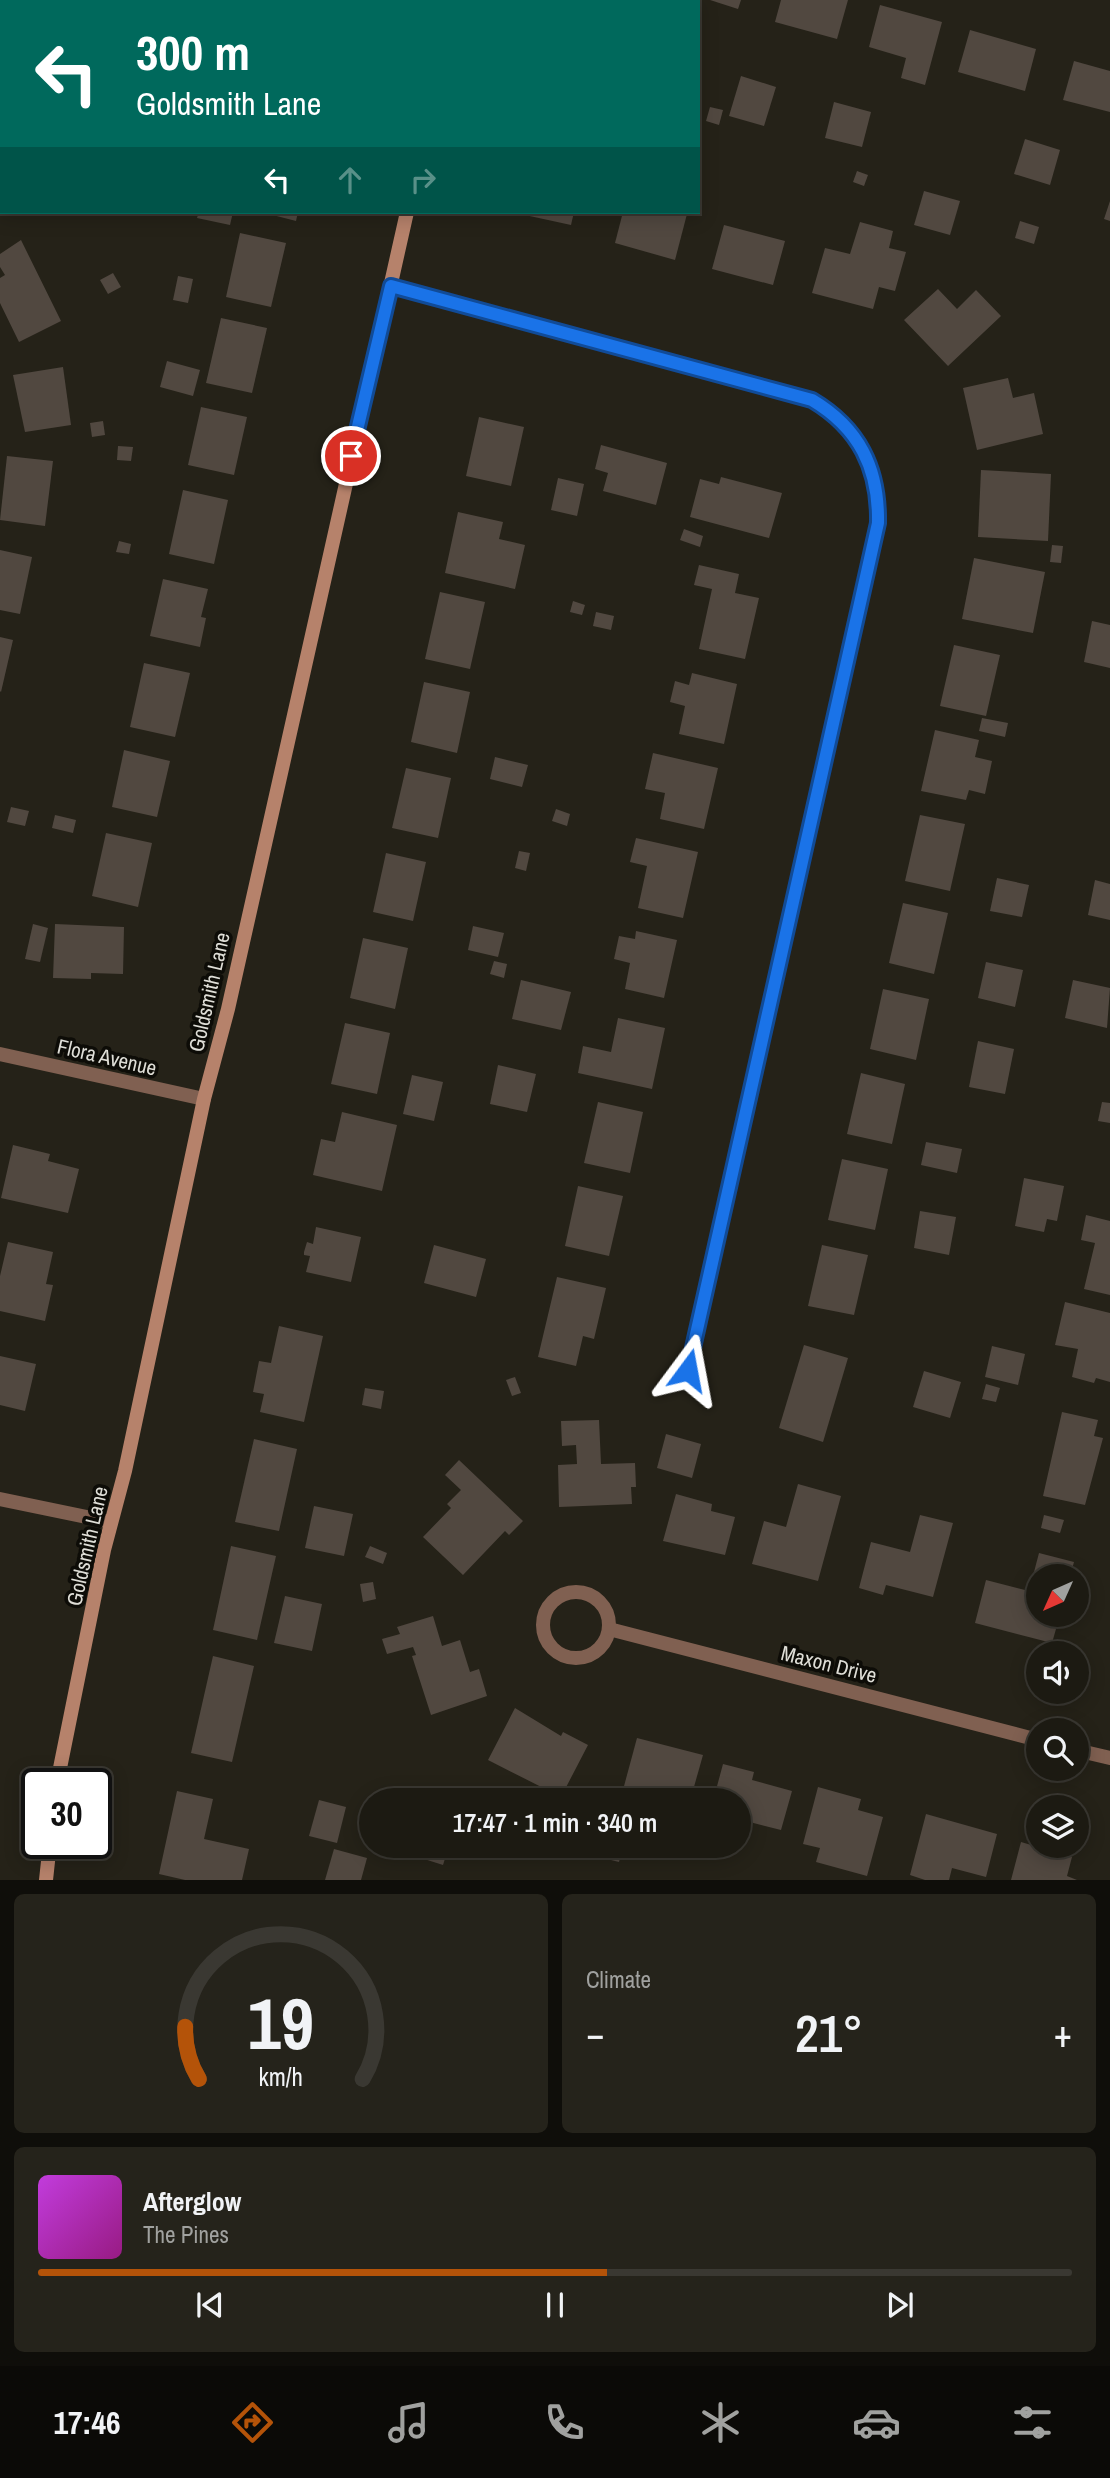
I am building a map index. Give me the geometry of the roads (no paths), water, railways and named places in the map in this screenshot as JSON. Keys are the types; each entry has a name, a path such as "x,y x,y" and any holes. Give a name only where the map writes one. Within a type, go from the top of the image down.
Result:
{"street":[{"name":"Goldsmith Lane","path":"60,1768 204,1099 228,1009 407,214"},
{"path":"391,286 812,400 831,411 856,436 875,477 878,523 688,1370"},
{"name":"Flora Avenue","path":"0,1054 204,1099"},
{"path":"0,1499 111,1522"},
{"path":"579,1592 598,1600 608,1619 609,1629 599,1649 590,1655 567,1657 550,1644 543,1623 545,1612 559,1596 579,1592"},
{"name":"Maxon Drive","path":"609,1629 1026,1737"},
{"path":"1089,1753 1110,1758"},
{"path":"46,1880 48,1859"}]}
